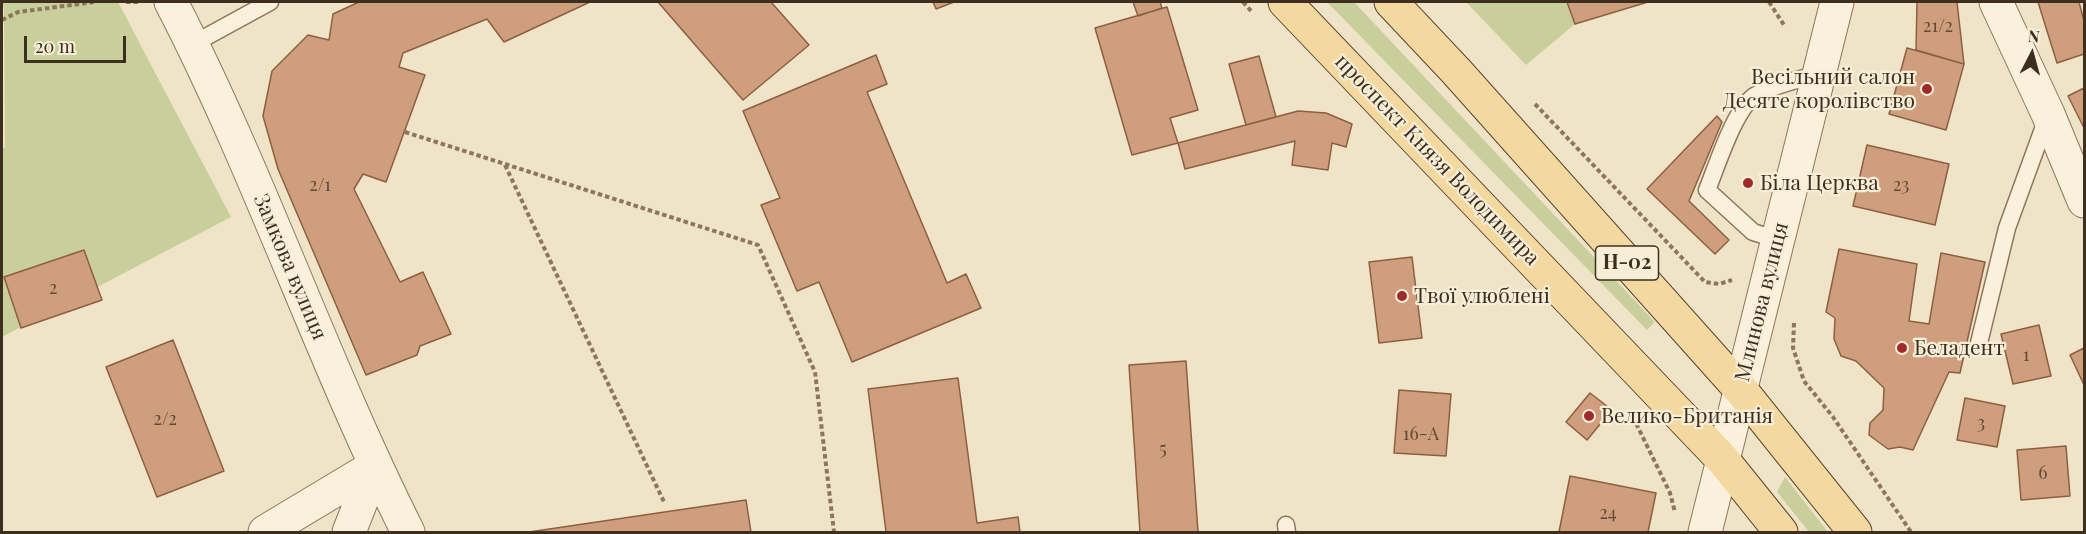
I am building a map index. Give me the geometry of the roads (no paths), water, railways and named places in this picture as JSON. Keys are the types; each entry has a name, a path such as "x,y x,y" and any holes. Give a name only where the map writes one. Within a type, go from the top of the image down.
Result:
{"main road":[{"name":"Н-02","path":"1391,2 1741,390 1855,532"},
{"name":"проспект Князя Володимира","path":"1273,11 1723,460 1781,532"}],"street":[{"name":"Замкова вулиця","path":"171,2 193,44 375,466 408,532"},
{"name":"Млинова вулиця","path":"1691,526 1723,460 1837,2"},
{"path":"1996,2 2085,201"},
{"path":"265,532 375,466"},
{"path":"348,532 375,466"}],"lane":[{"path":"193,44 270,2"},
{"path":"1778,240 1753,232 1707,190 1741,110 1748,100 1771,89 1819,75"},
{"path":"1978,347 2007,228 2048,114"}],"place":[{"name":"Весільний салон Десяте королівство","path":"1927,89"},
{"name":"Біла Церква","path":"1748,183"},
{"name":"Твої улюблені","path":"1402,296"},
{"name":"Беладент","path":"1902,348"},
{"name":"Велико-Британія","path":"1589,416"}]}
